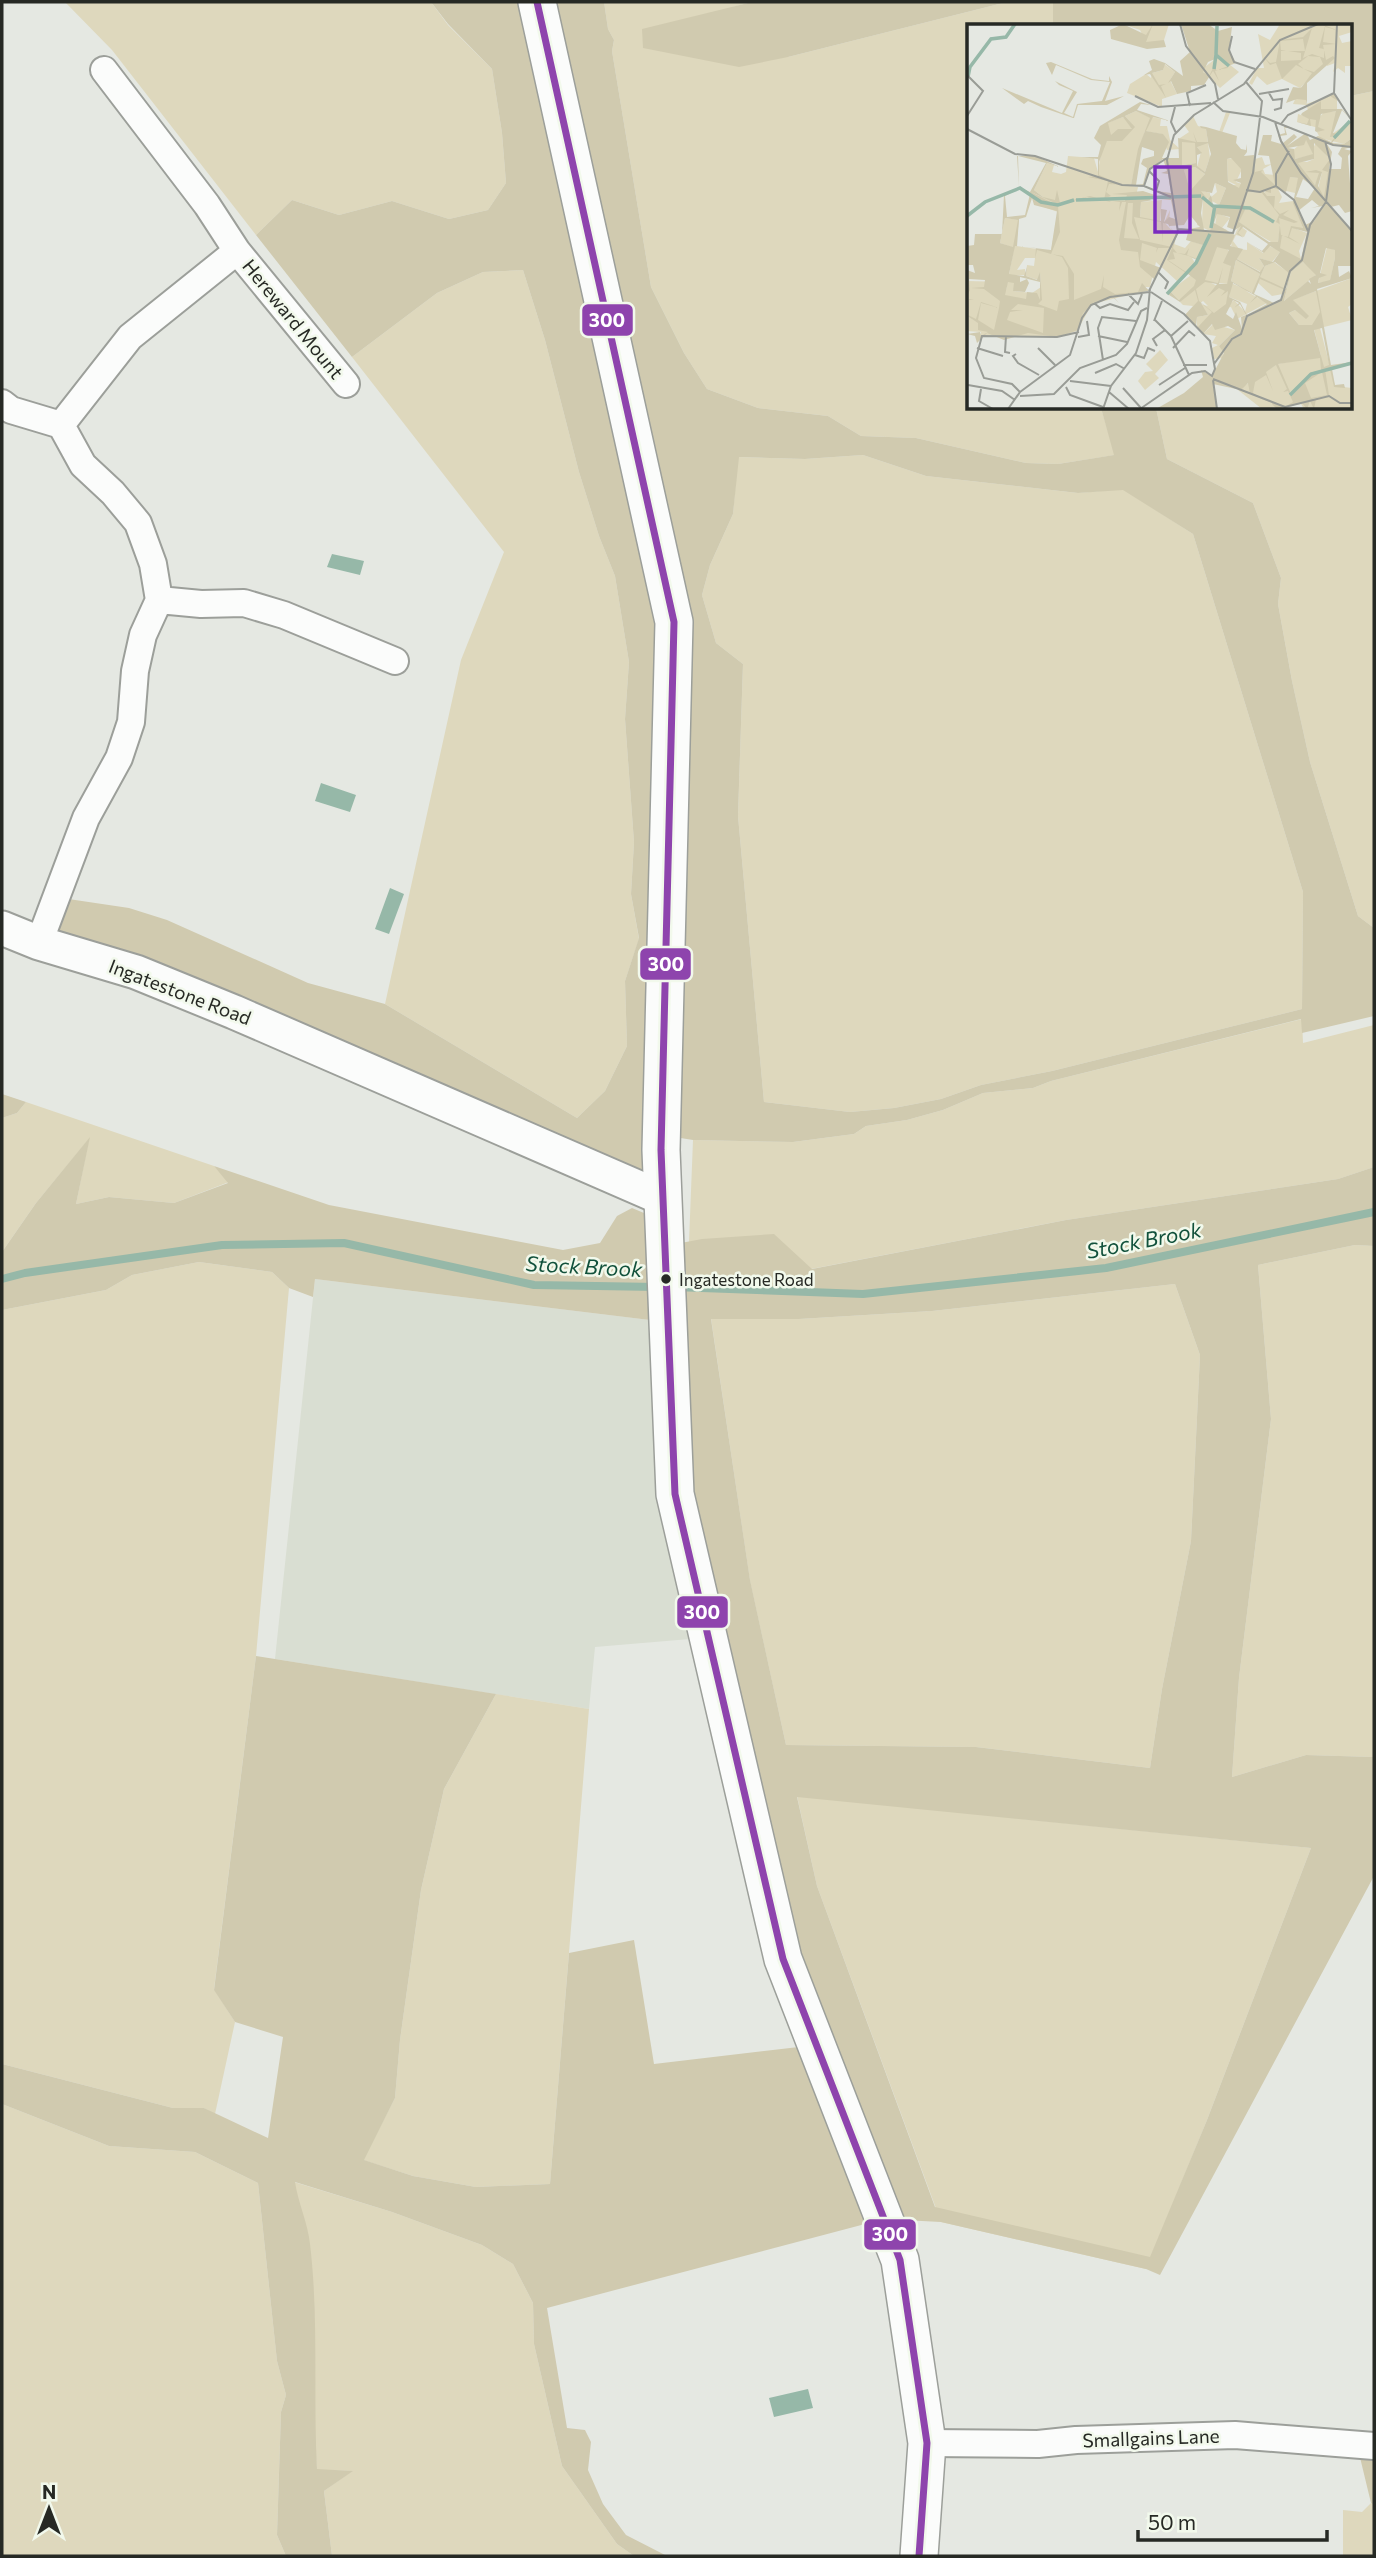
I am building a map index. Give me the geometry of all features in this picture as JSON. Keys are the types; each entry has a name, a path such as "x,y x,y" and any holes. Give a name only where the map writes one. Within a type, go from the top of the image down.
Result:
{"main road":[{"path":"537,2 674,622 661,1150 675,1494 783,1959 900,2260 927,2443 919,2556"}],"street":[{"path":"104,70 207,205 237,251"},
{"name":"Hereward Mount","path":"61,425 130,337 237,251 346,384"},
{"path":"2,403 11,410 61,425 83,465 113,493 138,523 153,564 159,600 143,635 135,671 131,722 119,758 86,818 39,943"},
{"path":"159,600 201,604 244,603 284,615 395,662"},
{"name":"Ingatestone Road","path":"2,928 39,943 136,972 234,1012 662,1198"},
{"name":"Smallgains Lane","path":"927,2443 1038,2444 1076,2440 1235,2435 1374,2446"}],"shaded area":[{"path":"65,2 431,2 448,25 492,69 502,133 506,183 488,210 449,219 392,201 339,215 292,200 256,235 112,50"},
{"path":"431,2 604,2 608,29 614,40 612,51 651,287 684,353 707,389 758,408 828,416 861,436 916,438 1026,463 1058,464 1114,455 1102,410 1156,410 1167,459 1253,503 1281,578 1278,604 1310,762 1358,916 1374,928 1374,1016 1302,1033 1301,1019 1051,1081 1033,1088 983,1093 943,1110 907,1120 866,1126 854,1134 793,1142 693,1140 662,1135 662,1198 39,943 55,897 129,908 167,920 308,983 385,1004 577,1118 605,1091 627,1046 625,981 639,938 631,894 634,842 625,719 629,662 615,576 579,472 545,340 523,270 483,272 437,293 352,357 256,235 292,200 339,215 392,201 449,219 488,210 506,183 502,133 492,69 448,24","holes":["863,455 926,476 1078,493 1123,490 1193,534 1303,892 1302,1009 1052,1071 981,1085 941,1099 894,1108 850,1112 764,1102 738,816 743,664 716,643 702,595 710,565 733,514 739,457 805,459"]},
{"path":"604,2 752,2 733,7 788,57 1007,2 1053,2 1053,24 967,24 967,410 1102,410 1115,455 1058,464 1026,463 916,438 861,436 828,416 758,408 707,389 684,353 651,287 612,51 614,40 608,29"},
{"path":"752,2 1007,2 739,67 643,48 642,29"},
{"path":"1053,2 1374,2 1374,91 1352,96 1352,24 1053,24"},
{"path":"1374,91 1374,928 1358,916 1310,762 1278,604 1281,578 1253,503 1167,459 1156,410 1352,410 1352,96"},
{"path":"523,270 545,340 579,472 615,576 629,662 625,719 634,842 631,894 639,939 625,981 627,1046 605,1091 577,1118 385,1004 461,660 504,552 352,357 437,293 483,272"},
{"path":"863,455 926,476 1078,493 1123,489 1193,534 1303,892 1302,1009 1052,1071 981,1085 941,1099 894,1108 850,1112 764,1102 738,816 743,664 716,643 702,595 710,565 733,514 738,457 805,459"},
{"path":"332,554 364,561 360,575 327,567"},
{"path":"321,783 356,795 350,812 315,801"},
{"path":"390,888 404,894 389,934 375,929"},
{"path":"1302,1019 1303,1043 1374,1025 1374,1167 1338,1179 1066,1220 811,1269 774,1235 689,1242 693,1140 793,1142 854,1134 866,1126 907,1120 943,1110 983,1093 1033,1088 1051,1081"},
{"path":"2,1094 26,1102 17,1113 2,1118"},
{"path":"26,1102 214,1166 229,1182 174,1203 109,1197 76,1204 89,1139 36,1203 2,1252 2,1118 17,1113"},
{"path":"90,1137 76,1204 109,1197 174,1203 228,1183 214,1166 329,1205 563,1250 600,1243 617,1216 632,1208 663,1221 665,1246 702,1239 774,1234 812,1269 1066,1220 1338,1179 1374,1167 1374,1246 1355,1245 1258,1265 1271,1419 1239,1678 1232,1777 1306,1755 1374,1757 1374,1876 1160,2275 1146,2269 941,2222 884,2219 547,2308 567,2428 585,2430 591,2442 588,2470 603,2504 626,2535 667,2556 634,2556 617,2544 562,2466 534,2344 533,2303 513,2264 482,2245 392,2212 295,2182 309,2236 313,2272 317,2469 353,2471 324,2491 332,2556 286,2556 277,2535 281,2412 286,2395 277,2361 258,2183 195,2152 109,2146 2,2104 2,2064 173,2108 204,2108 268,2138 283,2037 235,2022 214,1990 256,1656 496,1694 444,1789 421,1890 400,2040 395,2098 364,2160 413,2176 476,2187 550,2184 569,1953 634,1940 654,2064 816,2045 783,1959 658,1321 315,1279 313,1297 289,1288 272,1272 199,1262 132,1275 106,1290 2,1310 2,1252 36,1203","holes":["1175,1284 1200,1355 1191,1541 1162,1689 1150,1768 976,1747 786,1745 750,1580 711,1319 799,1319 932,1311","797,1797 1311,1848 1207,2120 1150,2257 935,2207 817,1886"]},
{"path":"1355,1245 1374,1246 1374,1757 1306,1755 1232,1777 1239,1678 1271,1419 1258,1265"},
{"path":"199,1262 272,1272 289,1288 256,1656 214,1989 235,2022 215,2114 204,2108 173,2108 2,2064 2,1310 106,1290 132,1275"},
{"path":"315,1279 658,1321 690,1639 595,1647 589,1709 275,1659"},
{"path":"1175,1284 1200,1355 1191,1541 1162,1689 1150,1768 976,1747 786,1745 750,1581 711,1318 799,1319 932,1311"},
{"path":"496,1694 589,1709 550,2184 476,2187 413,2176 363,2160 395,2098 400,2040 421,1890 444,1789"},
{"path":"797,1796 1311,1848 1207,2120 1146,2269 941,2222 817,1886"},
{"path":"2,2104 109,2146 195,2152 258,2183 277,2361 286,2395 281,2412 277,2535 286,2556 2,2556"},
{"path":"294,2182 392,2212 482,2245 513,2264 533,2303 534,2344 562,2466 617,2544 634,2556 332,2556 324,2491 352,2471 317,2470"},
{"path":"808,2389 813,2408 774,2417 769,2398"},
{"path":"1357,2445 1374,2446 1374,2505 1371,2503"},
{"path":"1371,2503 1374,2505 1374,2556 1343,2556 1343,2510 1362,2512"}],"waterway":[{"name":"Stock Brook","path":"674,1287 863,1294 1106,1268 1374,1212"},
{"name":"Stock Brook","path":"2,1279 25,1273 222,1245 344,1243 534,1285 658,1287"}],"transit line":[{"name":"300","path":"537,2 674,622 661,1150 675,1494 783,1959 900,2260 927,2443 919,2556"}],"place":[{"name":"Ingatestone Road","path":"666,1279"}]}
